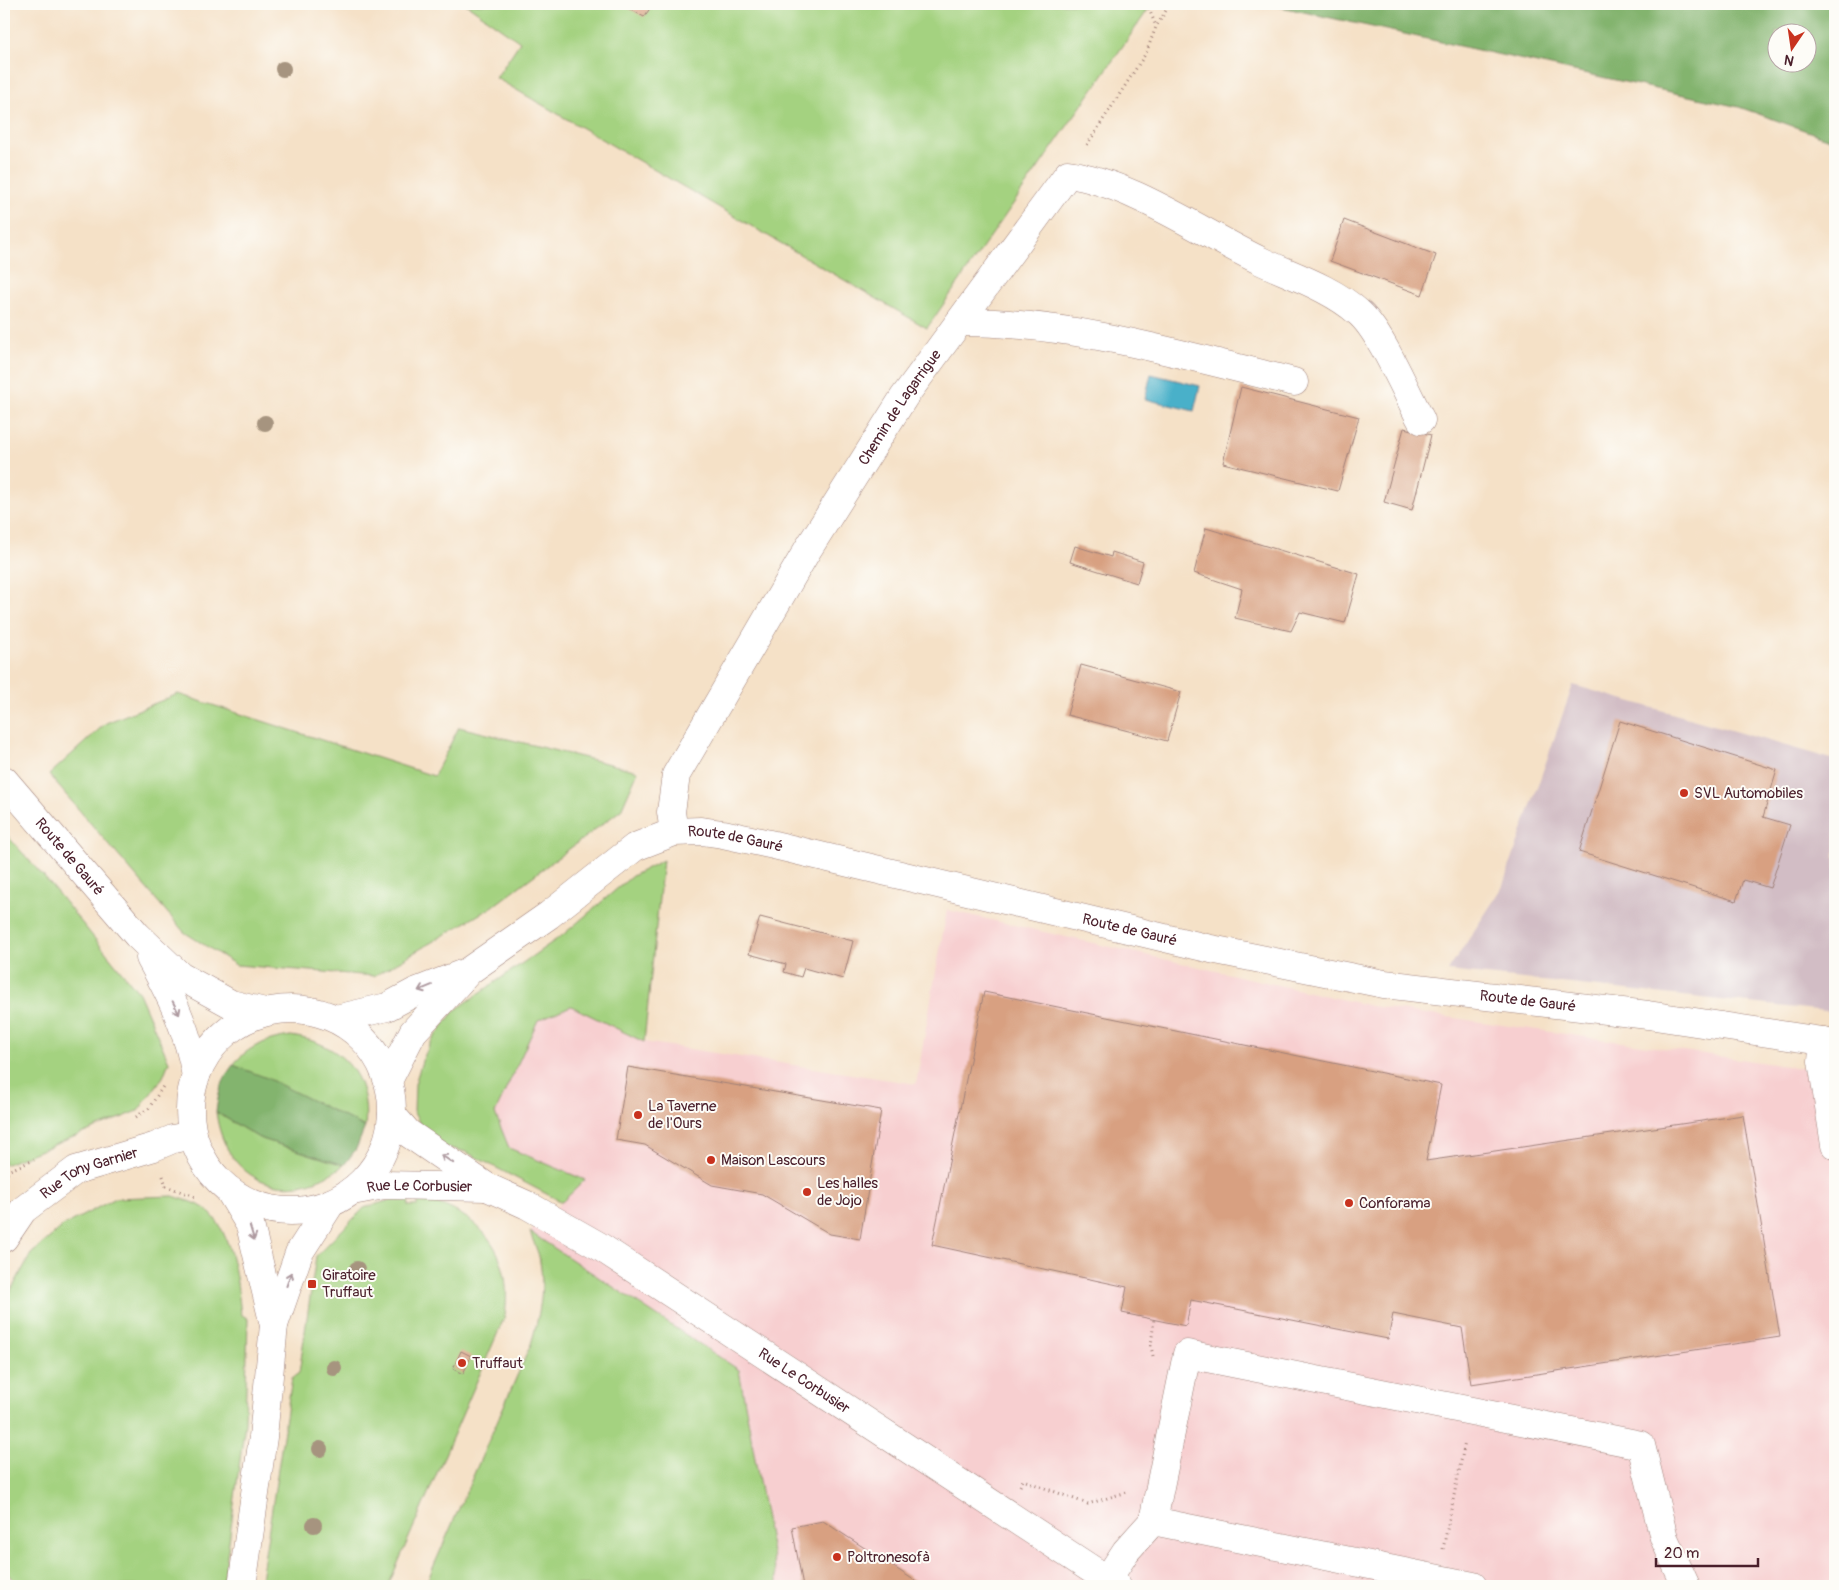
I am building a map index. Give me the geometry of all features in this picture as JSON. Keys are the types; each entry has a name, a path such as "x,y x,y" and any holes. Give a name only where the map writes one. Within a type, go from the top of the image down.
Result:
{"street":[{"name":"Chemin de Lagarrigue","path":"674,832 671,812 676,775 808,549 904,397 1068,174"},
{"path":"1068,174 1088,176 1127,191 1260,260 1320,288 1359,312 1374,331 1420,420"},
{"path":"960,322 1008,322 1060,329 1132,342 1294,382"},
{"name":"Route de Gauré","path":"4,780 137,934 180,976 231,1004 265,1012"},
{"name":"Route de Gauré","path":"388,1081 413,1032 470,970 549,915 635,847 674,832 723,834 1211,948 1384,984 1648,1016 1830,1042"},
{"name":"Route de Gauré","path":"137,934 181,1018 191,1046 196,1076"},
{"name":"Route de Gauré","path":"336,1019 388,1007 415,992 470,970"},
{"path":"242,1586 263,1437 274,1325 299,1253 341,1197 368,1176 380,1157 389,1137 392,1115 388,1081 377,1056 359,1035 336,1019 313,1011 289,1009 265,1012 242,1022 222,1036 206,1054 196,1076 190,1097 193,1135 202,1158 214,1175 229,1190 250,1225 274,1325"},
{"path":"1830,1042 1822,1061 1835,1145"},
{"name":"Rue Le Corbusier","path":"392,1115 408,1132 487,1186 527,1204 599,1246 1112,1583"},
{"name":"Rue Tony Garnier","path":"4,1238 23,1210 76,1170 154,1147 173,1139 193,1135"},
{"name":"Rue Le Corbusier","path":"229,1190 252,1203 278,1210 305,1210 341,1197 384,1185 487,1186"},
{"path":"1112,1583 1126,1550 1153,1521 1188,1354 1641,1445 1664,1538 1686,1586"},
{"path":"1153,1521 1473,1586"}],"path":[{"path":"1147,4 1156,27"},
{"path":"1068,174 1146,53 1156,27 1170,4"},
{"path":"131,1119 140,1115 148,1108 166,1082"},
{"path":"140,1115 154,1147 166,1186 200,1199"},
{"path":"4,1177 10,1170 36,1159"},
{"path":"1154,1320 1151,1346 1155,1362"},
{"path":"1437,1579 1472,1410"},
{"path":"1004,1512 1023,1480 1088,1504 1131,1491"}],"shaded area":[{"path":"1573,685 1835,760 1835,1012 1448,971 1502,888"},
{"path":"947,910 1371,1006 1835,1073 1835,1586 778,1586 739,1370 530,1232 585,1180 509,1148 495,1113 537,1020 571,1006 644,1042 916,1084"},
{"path":"4,1572 22,1586 4,1586"}],"green space":[{"path":"466,4 1152,4 927,328 496,78 520,42"},
{"path":"1267,4 1835,4 1835,141 1739,107"},
{"path":"178,694 434,776 459,727 638,771 621,810 492,907 374,976 236,965 184,932 49,775 106,723"},
{"path":"4,832 51,885 139,993 169,1062 163,1077 138,1111 4,1165"},
{"path":"663,860 644,1042 571,1006 538,1020 495,1113 509,1148 585,1180 562,1202 466,1152 446,1147 424,1131 414,1113 415,1084 422,1061 431,1042 454,1011 564,934 632,876"},
{"path":"291,1036 324,1046 338,1054 349,1065 357,1077 363,1092 366,1108 365,1127 233,1065 245,1053 259,1044"},
{"path":"233,1065 267,1078 365,1127 356,1149 344,1165 259,1138 216,1112 221,1087"},
{"path":"216,1112 259,1138 344,1165 323,1178 302,1184 281,1185 262,1181 246,1171 232,1156 222,1136"},
{"path":"173,1196 199,1205 210,1213 219,1225 226,1238 235,1269 241,1314 248,1319 245,1423 223,1586 22,1586 4,1572 4,1303 31,1254 63,1226 116,1198"},
{"path":"409,1198 408,1206 417,1206 418,1198 440,1204 459,1213 475,1224 488,1238 498,1254 504,1272 506,1293 505,1316 388,1586 260,1586 292,1378 299,1373 316,1256 364,1208 393,1199"},
{"path":"530,1232 739,1370 778,1586 425,1586 531,1344 539,1314 542,1283 539,1258"}],"water":[{"path":"1151,374 1200,386 1194,411 1145,399"}],"building":[{"path":"621,4 653,4 644,17"},
{"path":"1344,220 1436,255 1422,295 1330,261"},
{"path":"1241,387 1359,417 1338,491 1223,463"},
{"path":"1404,428 1431,435 1412,510 1384,502"},
{"path":"1206,528 1359,574 1345,623 1300,612 1291,631 1235,618 1242,589 1194,573"},
{"path":"1075,546 1111,557 1112,552 1143,562 1137,583 1070,562"},
{"path":"1081,665 1181,692 1167,741 1067,715"},
{"name":"SVL Automobiles","path":"1620,721 1777,770 1763,817 1790,825 1770,888 1743,880 1736,901 1579,852"},
{"path":"760,917 853,941 843,979 804,968 801,977 784,972 786,964 749,954"},
{"name":"Conforama","path":"984,992 1441,1085 1426,1161 1743,1115 1780,1337 1471,1384 1462,1328 1393,1314 1388,1339 1191,1300 1186,1326 1122,1313 1127,1287 932,1245"},
{"path":"628,1067 881,1110 860,1239 830,1234 762,1194 712,1185 645,1145 616,1140"},
{"name":"Truffaut","path":"461,1351 471,1356 463,1374 453,1369"},
{"name":"Poltronesofà","path":"823,1521 923,1586 803,1586 792,1527"}],"place":[{"name":"SVL Automobiles","path":"1684,793"},
{"name":"La Taverne de l'Ours","path":"638,1115"},
{"name":"Maison Lascours","path":"711,1160"},
{"name":"Les halles de Jojo","path":"807,1192"},
{"name":"Conforama","path":"1349,1203"},
{"name":"Giratoire Truffaut","path":"312,1284"},
{"name":"Truffaut","path":"462,1363"},
{"name":"Poltronesofà","path":"837,1557"}]}
